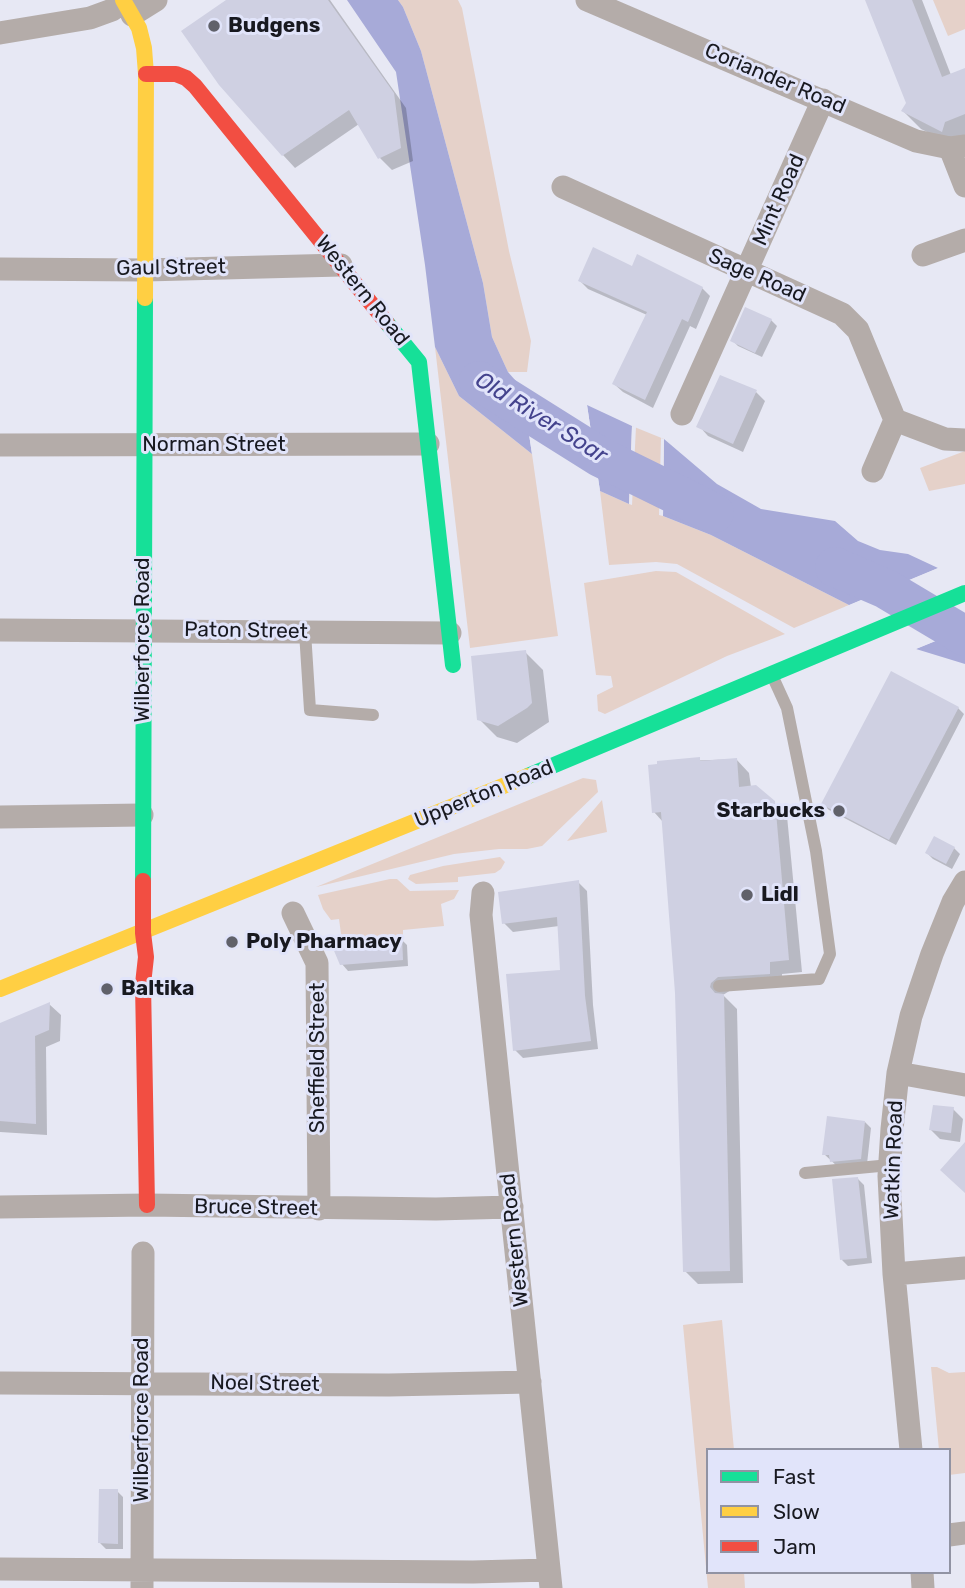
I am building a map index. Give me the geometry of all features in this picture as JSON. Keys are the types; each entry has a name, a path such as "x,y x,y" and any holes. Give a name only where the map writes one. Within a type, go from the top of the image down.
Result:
{"street":[{"path":"0,33 90,18 126,6 156,0"},
{"name":"Coriander Road","path":"587,0 916,141 958,147"},
{"path":"126,6 139,28 146,74"},
{"name":"Western Road","path":"146,74 176,74 195,86 419,362 453,665"},
{"name":"Wilberforce Road","path":"146,74 142,933 146,957 143,984 147,1205"},
{"name":"Mint Road","path":"682,414 823,100"},
{"path":"958,147 965,186"},
{"name":"Sage Road","path":"563,187 842,314 858,330 895,420"},
{"path":"923,255 965,240"},
{"name":"Gaul Street","path":"0,269 145,270 341,265"},
{"path":"873,471 895,420 945,439 965,440"},
{"name":"Norman Street","path":"0,445 428,443"},
{"name":"Upperton Road","path":"0,989 667,719 965,593"},
{"name":"Paton Street","path":"0,630 450,633"},
{"path":"0,817 142,815"},
{"name":"Watkin Road","path":"911,1448 894,1274 890,1165 898,1073 911,1016 932,954 965,882"},
{"name":"Western Road","path":"484,893 481,915 550,1579"},
{"name":"Sheffield Street","path":"293,913 317,963 319,1209"},
{"path":"898,1073 965,1085"},
{"name":"Bruce Street","path":"0,1207 512,1207"},
{"name":"Wilberforce Road","path":"142,1579 143,1252"},
{"path":"894,1274 965,1268"},
{"name":"Noel Street","path":"0,1383 389,1385 530,1382"},
{"path":"0,1569 142,1579 550,1579"}],"lane":[{"path":"305,632 310,710 373,715"},
{"path":"719,986 819,979 830,954 816,851 787,708 771,673"},
{"path":"805,1173 890,1165"}],"shaded area":[{"path":"398,0 458,0 462,8 509,251 531,341 527,372 508,372 492,337 483,283 421,51"},
{"path":"933,0 965,0 965,29 948,36"},
{"path":"435,347 459,396 532,454 558,636 470,648"},
{"path":"632,426 664,439 663,516 711,535 849,605 794,628 677,564 656,562 609,565 600,491 629,504"},
{"path":"965,451 965,484 929,491 920,468"},
{"path":"656,571 676,572 785,634 727,656 605,714 598,711 597,695 613,687 611,676 596,675 584,583"},
{"path":"583,778 596,780 598,792 542,846 454,854 316,887"},
{"path":"602,800 607,832 567,841"},
{"path":"500,857 505,862 495,873 458,877 458,882 416,884 408,879 410,875 443,866"},
{"path":"397,879 410,891 459,890 454,899 441,904 444,926 403,930 403,935 342,941 339,919 331,920 318,895"},
{"path":"722,1320 734,1448 706,1448 706,1567 683,1325"},
{"path":"931,1367 949,1373 965,1372 965,1473 951,1475 951,1448 939,1448"},
{"path":"707,1574 744,1574 745,1588 708,1588"}],"water":[{"path":"347,0 398,0 421,51 483,283 492,337 508,372 522,388 532,454 459,396 435,347 396,72"},
{"path":"587,405 632,426 629,504 600,491"},
{"path":"664,439 717,484 761,509 835,521 858,541 880,550 908,554 938,568 849,605 711,535 663,516"},
{"path":"965,629 965,664 916,649"}],"pier":[{"path":"522,388 526,389 535,455 532,454"},
{"path":"584,405 587,405 600,491 596,488"},
{"path":"632,426 636,427 632,505 629,504"},
{"path":"661,438 664,439 663,516 659,515"},
{"path":"941,567 939,571 850,608 845,607"},
{"path":"965,626 965,629 913,650 915,646"}],"building":[{"path":"226,0 328,0 394,93 401,148 378,159 349,110 282,156 219,85 181,31"},
{"path":"865,0 912,0 942,77 965,68 965,114 945,122 942,132 901,111 906,103"},
{"path":"593,247 632,266 637,254 703,287 688,322 682,319 645,400 612,384 647,312 578,281"},
{"path":"745,307 772,319 755,353 730,341"},
{"path":"720,375 757,390 733,444 696,427"},
{"path":"526,650 532,703 498,726 477,720 471,656"},
{"path":"891,671 959,707 889,840 821,804"},
{"path":"700,757 700,761 737,758 739,787 756,785 775,801 789,960 770,962 770,974 718,977 711,983 710,987 715,993 724,994 730,1271 683,1272 675,993 661,812 652,813 648,765 657,764 657,761"},
{"path":"934,836 955,847 946,864 925,853"},
{"path":"579,880 585,996 591,1041 513,1051 506,974 560,970 557,917 502,924 498,892"},
{"path":"402,938 403,960 340,965 332,946"},
{"path":"50,1002 49,1030 35,1036 36,1124 0,1121 0,1023"},
{"path":"933,1105 954,1107 951,1133 929,1130"},
{"path":"827,1116 865,1121 861,1159 830,1162 829,1155 822,1155"},
{"path":"965,1142 965,1193 940,1170"},
{"path":"858,1177 867,1258 840,1260 832,1179"},
{"path":"99,1489 118,1489 118,1544 98,1543"}],"waterway":[{"name":"Old River Soar","path":"479,381 600,457 714,513"},
{"name":"Old River Soar","path":"835,567 886,589 965,636"}],"traffic: fast":[{"path":"143,881 145,298"},
{"path":"387,323 419,362 453,665"},
{"path":"528,776 965,593"}],"traffic: slow":[{"path":"123,0 139,28 146,74 145,298"},
{"path":"0,989 528,776"}],"traffic: jam":[{"path":"146,74 176,74 195,86 387,323"},
{"path":"143,881 147,1205"}],"place":[{"name":"Budgens","path":"214,26"},
{"name":"Starbucks","path":"839,811"},
{"name":"Lidl","path":"747,895"},
{"name":"Poly Pharmacy","path":"232,942"},
{"name":"Baltika","path":"107,989"}]}
